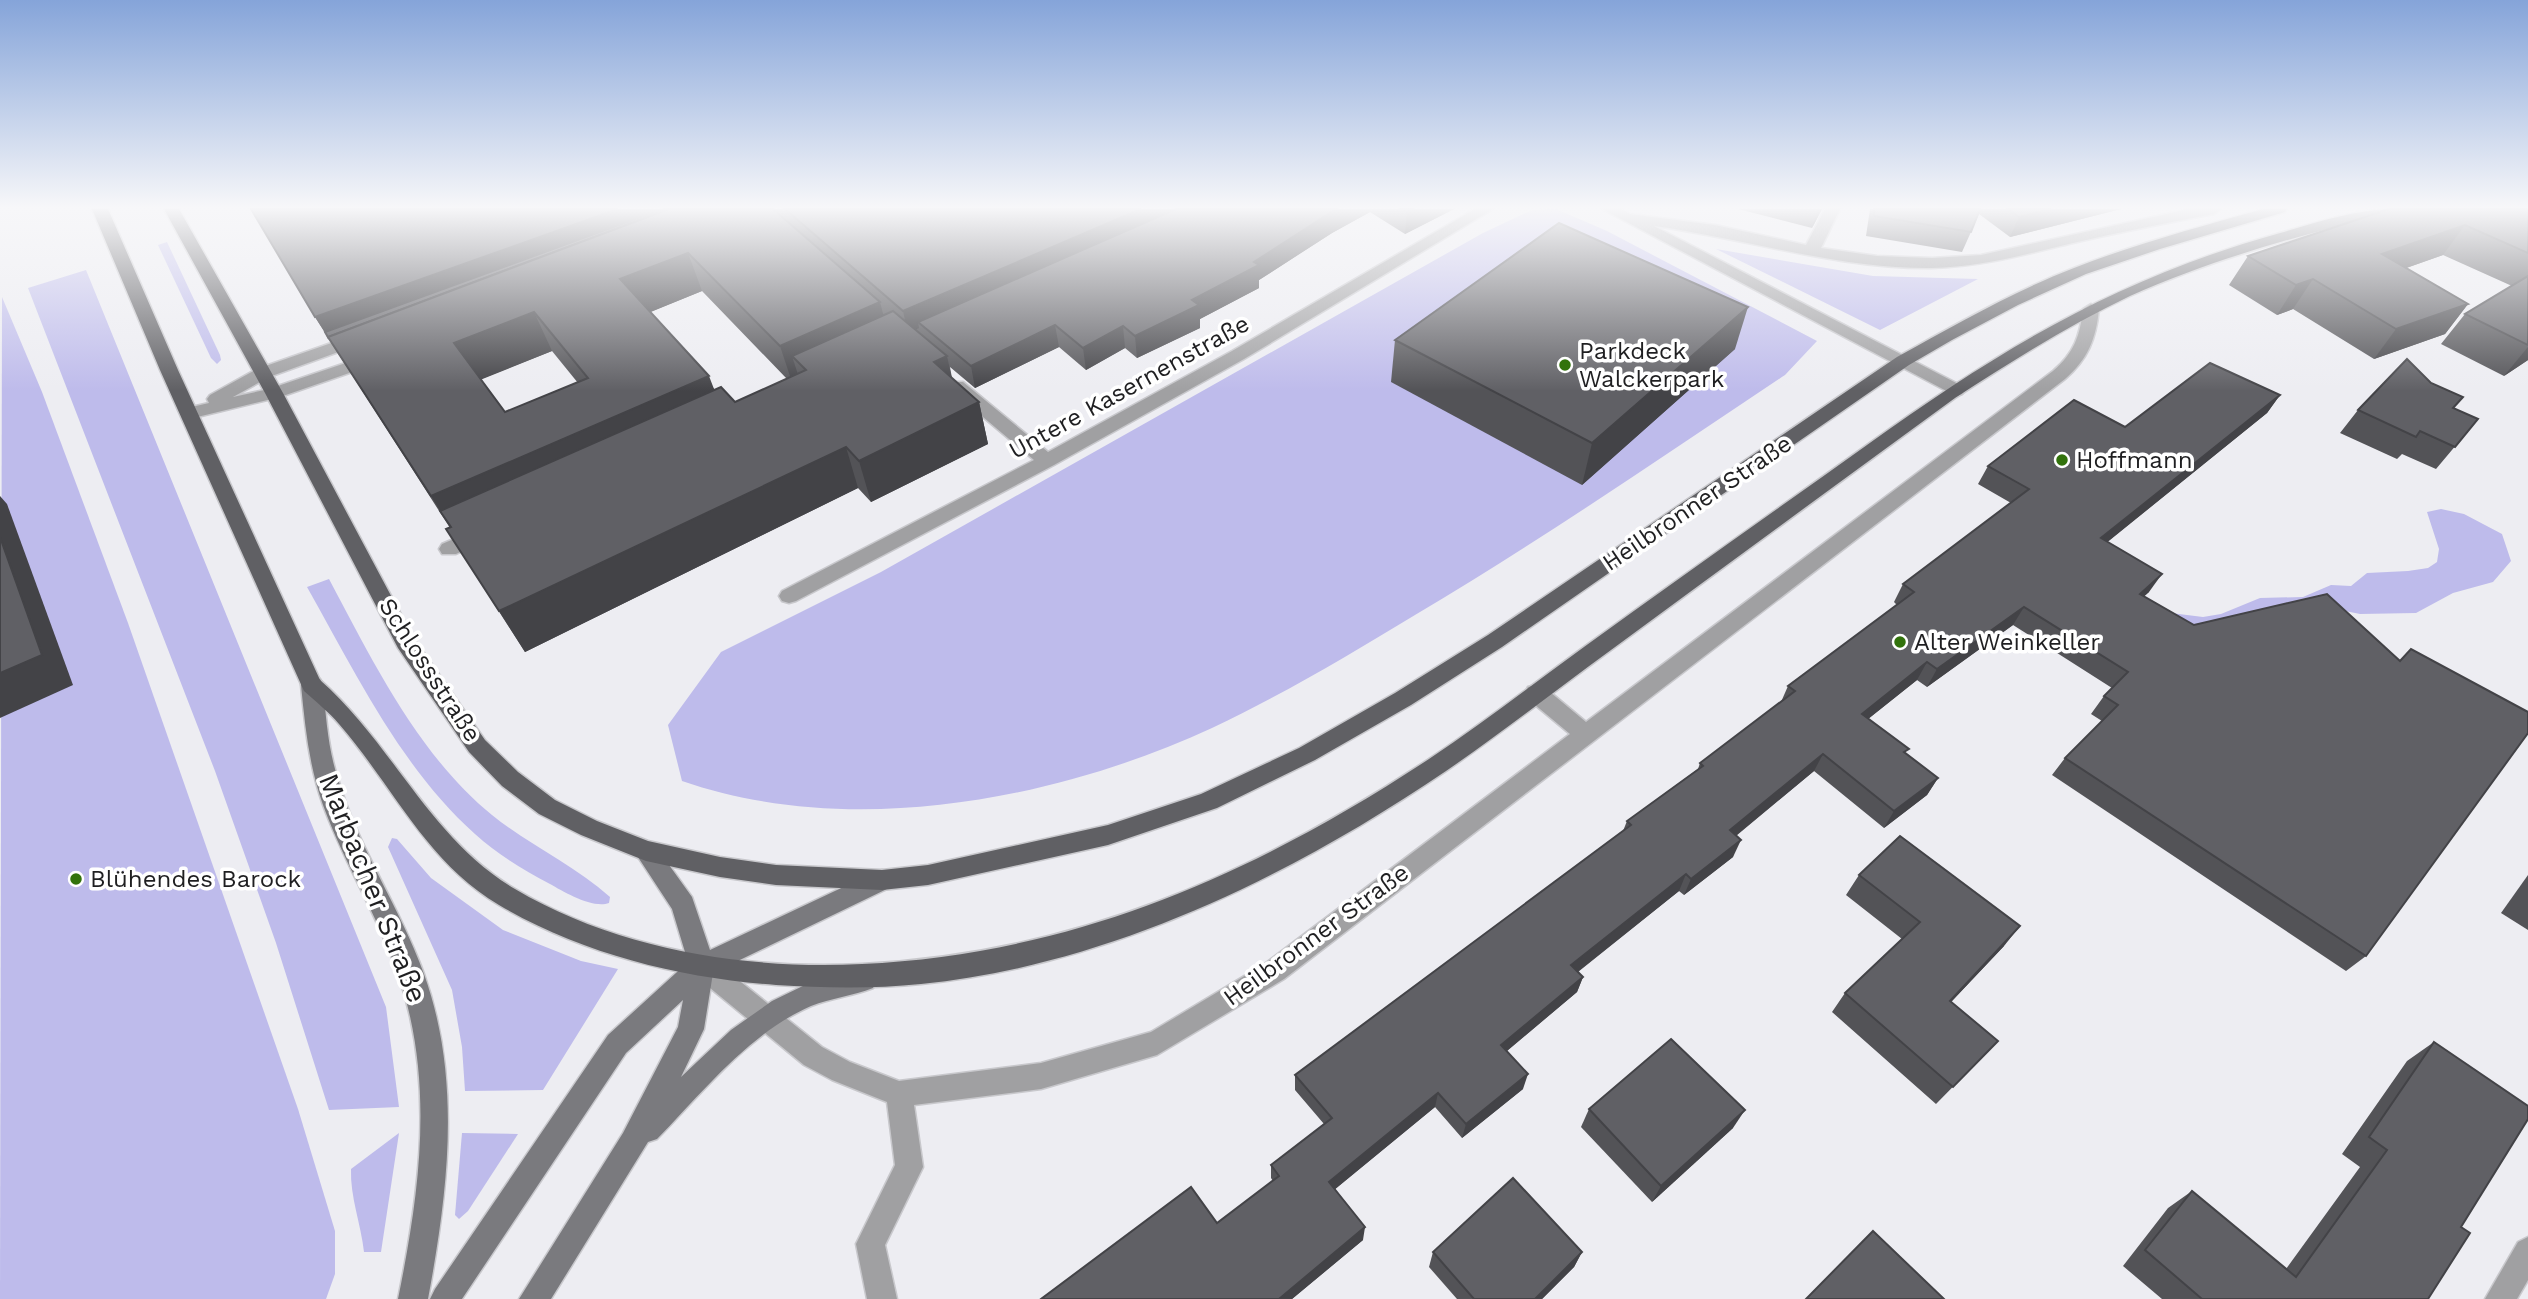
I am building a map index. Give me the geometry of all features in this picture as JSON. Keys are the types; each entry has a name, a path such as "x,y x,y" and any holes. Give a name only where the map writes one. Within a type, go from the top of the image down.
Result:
{"main road":[{"path":"126,270 312,684 346,718 411,808 452,857 503,895 558,922 622,945 702,966 771,974 870,979"},
{"name":"Schlossstraße","path":"205,270 274,393 405,642 477,746 510,779 547,807 589,828 646,850 720,867 765,873 881,880"},
{"name":"Heilbronner Straße","path":"881,880 928,876 1108,835 1209,802 1307,754 1403,699 1495,641 1903,361 1979,320 2084,270"},
{"path":"633,1143 734,1046 802,998 870,979 982,965 1085,940 1198,899 1298,850 1415,780 2007,355 2091,309 2183,270"},
{"name":"Marbacher Straße","path":"312,684 316,732 326,780 411,974 425,1024 435,1080 437,1121 433,1178 413,1299"},
{"path":"534,1299 633,1143 691,1029 702,966 683,905 646,850"},
{"path":"444,1299 617,1044 702,966 881,880"}],"street":[{"name":"Untere Kasernenstraße","path":"789,596 1047,461 1238,355 1383,270"},
{"path":"1738,270 1955,390"},
{"name":"Heilbronner Straße","path":"702,966 813,1056 841,1071 899,1094 1041,1076 1157,1042 1275,971 2078,359 2089,336 2091,309"},
{"path":"189,413 263,373 374,333"},
{"path":"189,413 274,393 385,354"},
{"path":"946,377 1047,461"},
{"path":"449,549 500,526"},
{"path":"1535,693 1587,735"},
{"path":"882,1299 870,1244 909,1167 899,1094"},
{"path":"2500,1299 2528,1252"}],"shaded area":[{"path":"86,270 386,1007 399,1107 329,1110 276,943 215,771 28,288"},
{"path":"170,270 180,270 221,360 217,364 211,358"},
{"path":"1418,270 1681,270 1817,341 1785,375 1509,557 1340,660 1264,702 1151,754 1086,775 1019,792 950,804 881,809 813,807 746,798 682,781 668,725 721,652 881,572"},
{"path":"1758,270 1836,270 1873,276 1978,279 1880,330"},
{"name":"Blühendes Barock","path":"2,297 42,392 128,623 298,1109 335,1231 335,1274 326,1299 0,1299"},
{"path":"2441,509 2464,514 2502,534 2511,561 2493,582 2453,593 2416,613 2360,614 2326,607 2119,645 2163,612 2203,617 2221,614 2260,598 2303,597 2331,585 2351,586 2367,573 2428,568 2437,562 2439,549 2427,512"},
{"path":"329,579 380,674 442,765 492,815 596,886 610,897 609,903 595,904 579,899 501,855 475,834 424,780 381,718 307,587"},
{"path":"392,838 397,839 431,878 503,930 581,961 618,969 543,1090 465,1091 462,1047 452,990 388,847"},
{"path":"399,1133 381,1252 364,1252 352,1190 351,1169"},
{"path":"462,1133 518,1134 468,1211 459,1219 455,1215"}],"building":[{"path":"287,270 448,270 315,317"},
{"path":"496,270 508,270 328,337 329,339 325,332"},
{"path":"508,270 645,270 620,279 709,376 431,496 328,337","holes":["534,312 588,378 505,412 454,343"]},
{"path":"704,270 843,270 880,302 780,346"},
{"path":"855,270 1000,270 903,311"},
{"path":"1038,270 1250,270 1192,300 1199,305 1135,336 1123,326 1083,348 1055,325 971,366 918,322"},
{"name":"Parkdeck Walckerpark","path":"1494,270 1664,270 1748,307 1592,443 1395,340"},
{"path":"2271,270 2409,270 2468,304 2396,329 2313,279 2296,285"},
{"path":"2528,276 2528,345 2465,314"},
{"path":"893,311 947,356 934,362 979,402 859,461 846,447 499,611 446,529 451,527 440,511 721,387 735,402 806,370 792,356"},
{"path":"2407,359 2431,383 2463,397 2453,408 2478,419 2455,447 2420,431 2416,437 2358,410"},
{"path":"2210,363 2280,395 2101,538 2162,574 2140,594 2194,625 2327,594 2400,661 2411,649 2528,712 2528,733 2366,956 2065,758 2118,705 2104,696 2128,672 2024,607 1937,669 1927,662 1862,714 1909,749 1904,752 1938,778 1894,811 1823,754 1730,830 1741,840 1691,879 1686,874 1571,965 1583,977 1501,1045 1528,1074 1466,1124 1438,1093 1329,1182 1365,1227 1279,1299 1041,1299 1191,1187 1217,1223 1279,1176 1271,1165 1332,1118 1295,1075 1631,825 1627,821 1703,766 1700,763 1795,691 1788,686 1914,592 1903,584 2029,489 1988,466 2074,400 2125,427"},
{"path":"0,537 42,655 0,673"},
{"path":"1900,836 2020,926 1950,1001 1998,1041 1953,1087 1845,993 1920,922 1859,875"},
{"path":"1671,1039 1745,1110 1661,1186 1589,1109"},
{"path":"2434,1042 2528,1106 2528,1119 2461,1227 2470,1233 2428,1299 2202,1299 2145,1250 2192,1191 2296,1277 2387,1150 2369,1137"},
{"path":"1513,1178 1582,1252 1535,1299 1474,1299 1433,1252"},
{"path":"1873,1231 1944,1299 1806,1299"}],"place":[{"name":"Parkdeck Walckerpark","path":"1565,365"},
{"name":"Hoffmann","path":"2062,460"},
{"name":"Alter Weinkeller","path":"1900,642"},
{"name":"Blühendes Barock","path":"76,879"}]}
